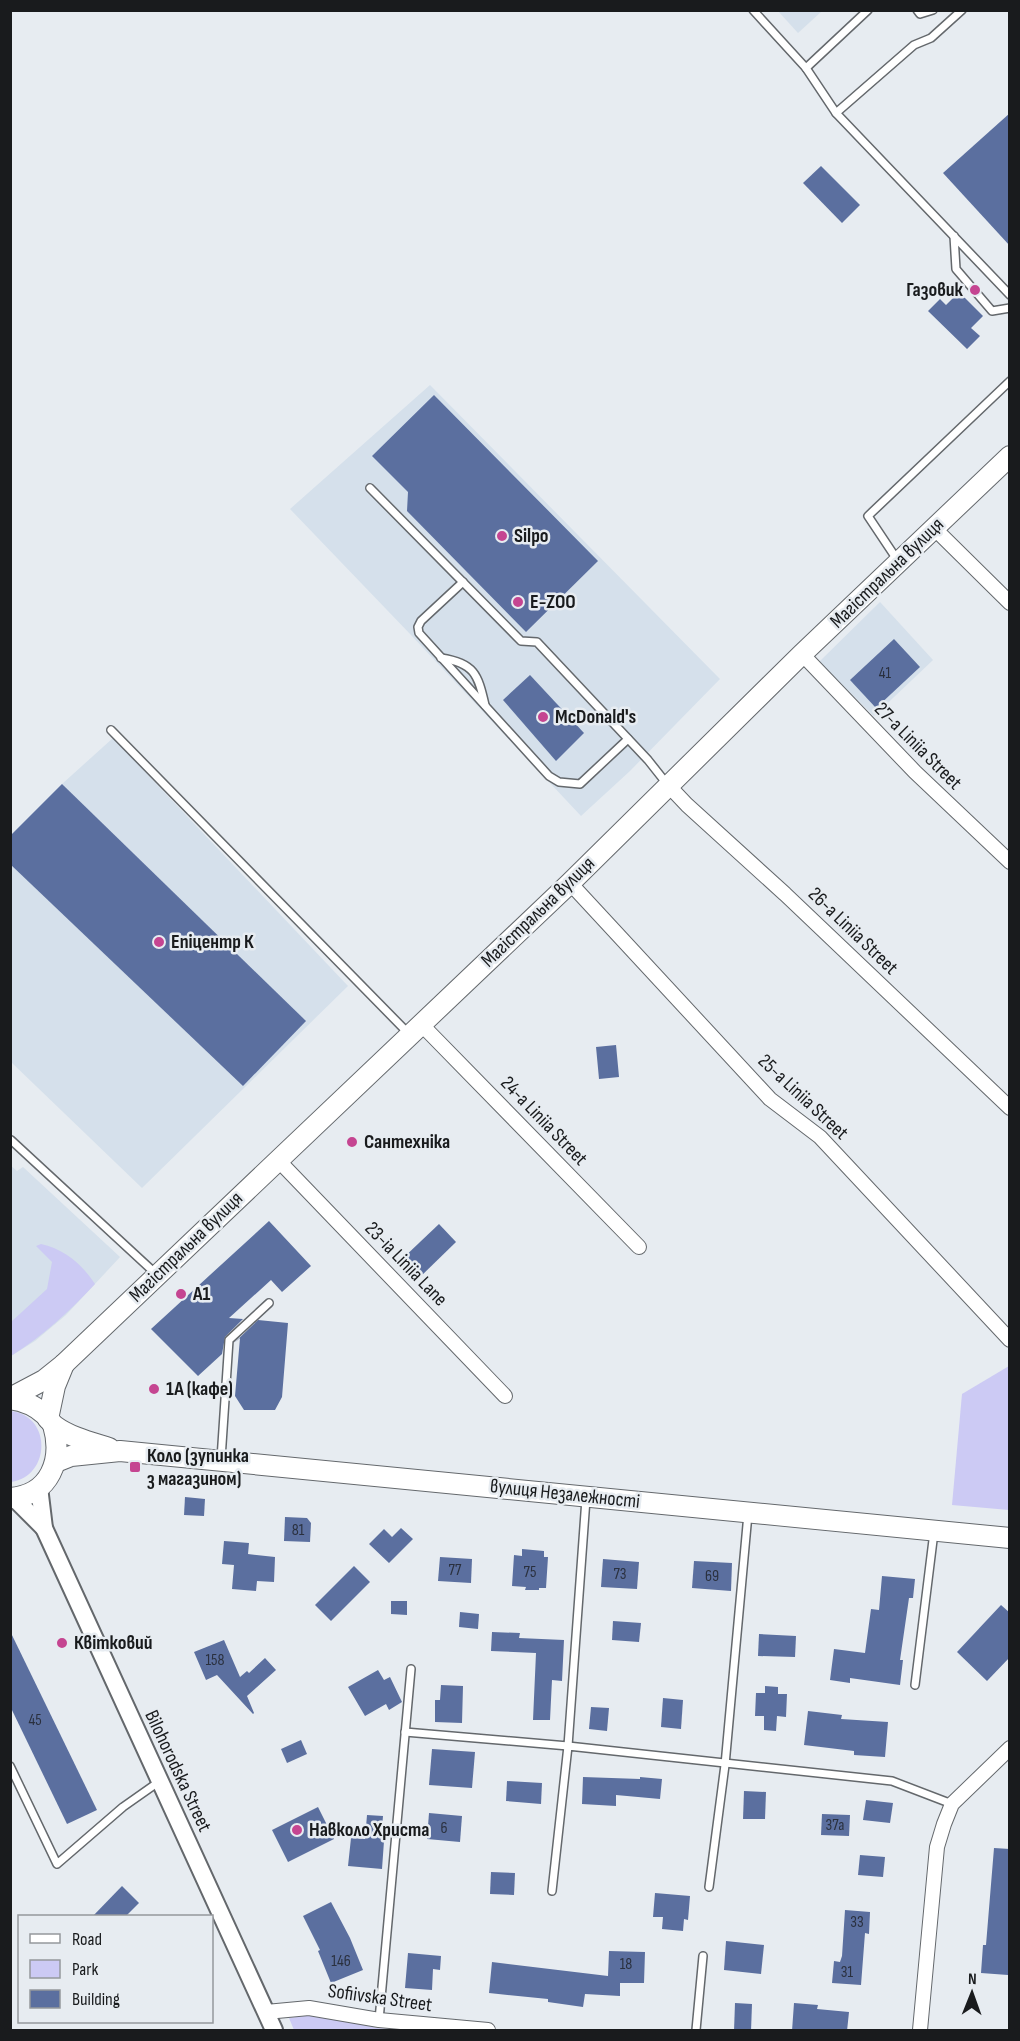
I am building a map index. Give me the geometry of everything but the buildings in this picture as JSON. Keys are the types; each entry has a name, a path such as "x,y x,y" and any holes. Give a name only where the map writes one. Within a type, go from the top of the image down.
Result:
{"main road":[{"name":"Магістральна вулиця","path":"10,1398 44,1380 64,1364 570,883 802,654 1010,456"},
{"path":"12,1498 27,1494 39,1487 46,1480 56,1462 58,1449 50,1422 53,1395 64,1364"},
{"path":"10,1398 34,1405 50,1422 71,1435 120,1451"},
{"path":"56,1462 71,1456 120,1451"},
{"name":"вулиця Незалежності","path":"120,1451 1010,1538"}],"street":[{"path":"934,528 1010,603"},
{"name":"27-a Liniia Street","path":"802,654 915,772 1010,862"},
{"name":"26-a Liniia Street","path":"669,785 687,805 785,894 1010,1108"},
{"name":"25-a Liniia Street","path":"570,883 770,1099 820,1137 1010,1340"},
{"name":"24-a Liniia Street","path":"415,1029 639,1247"},
{"name":"23-ia Liniia Lane","path":"278,1160 506,1396"},
{"path":"39,1487 44,1528"},
{"path":"12,1498 44,1528"},
{"name":"Bilohorodska Street","path":"44,1528 274,2031"},
{"path":"920,2031 938,1847 944,1824 952,1804 1010,1748"},
{"name":"Sofiivska Street","path":"266,2012 309,2008 379,2020 488,2031"}],"lane":[{"path":"753,10 806,68 836,112 1010,295"},
{"path":"806,68 868,10"},
{"path":"917,10 920,14 933,10"},
{"path":"836,112 915,45 931,38 962,10"},
{"path":"954,237 956,269 992,310 1010,308"},
{"path":"899,562 868,516 1010,381"},
{"path":"370,488 521,641 537,642 669,785"},
{"path":"462,582 421,621 418,627 423,639 549,776 559,782 580,784 628,739"},
{"path":"441,658 464,663 477,677 485,706"},
{"path":"111,730 415,1029"},
{"path":"11,1140 157,1275"},
{"path":"220,1460 229,1340 269,1303"},
{"path":"552,1891 568,1746 587,1496"},
{"path":"709,1887 725,1765 748,1512"},
{"path":"915,1684 934,1531"},
{"path":"379,2020 411,1669"},
{"path":"405,1732 568,1746 725,1765 892,1781 952,1804"},
{"path":"10,1766 57,1864 159,1781"},
{"path":"696,2031 703,1956"}],"shaded area":[{"path":"778,11 822,11 798,33"},
{"path":"430,385 720,679 630,771 581,816 290,509"},
{"path":"880,602 933,660 874,716 819,662"},
{"path":"113,738 348,986 142,1188 11,1062 10,836 62,784"},
{"path":"10,1165 17,1171 23,1167 120,1257 66,1315 35,1341 11,1356"}],"green space":[{"path":"41,1244 72,1258 95,1284 55,1323 11,1356 11,1322 47,1289 52,1262 36,1246"},
{"path":"1009,1366 1009,1510 952,1505 962,1394"},
{"path":"11,1411 24,1415 34,1423 40,1434 41,1446 34,1469 24,1477 11,1482"},
{"path":"320,2014 377,2028 405,2030 294,2030 289,2018"}],"place":[{"name":"Газовик","path":"975,290"},
{"name":"Silpo","path":"502,536"},
{"name":"E-ZOO","path":"518,602"},
{"name":"McDonald's","path":"543,717"},
{"name":"Епіцентр К","path":"159,942"},
{"name":"Сантехніка","path":"352,1142"},
{"name":"А1","path":"181,1294"},
{"name":"1А (кафе)","path":"154,1389"},
{"name":"Коло (зупинка з магазином)","path":"135,1467"},
{"name":"Квітковий","path":"62,1643"},
{"name":"Навколо Христа","path":"297,1830"}]}
